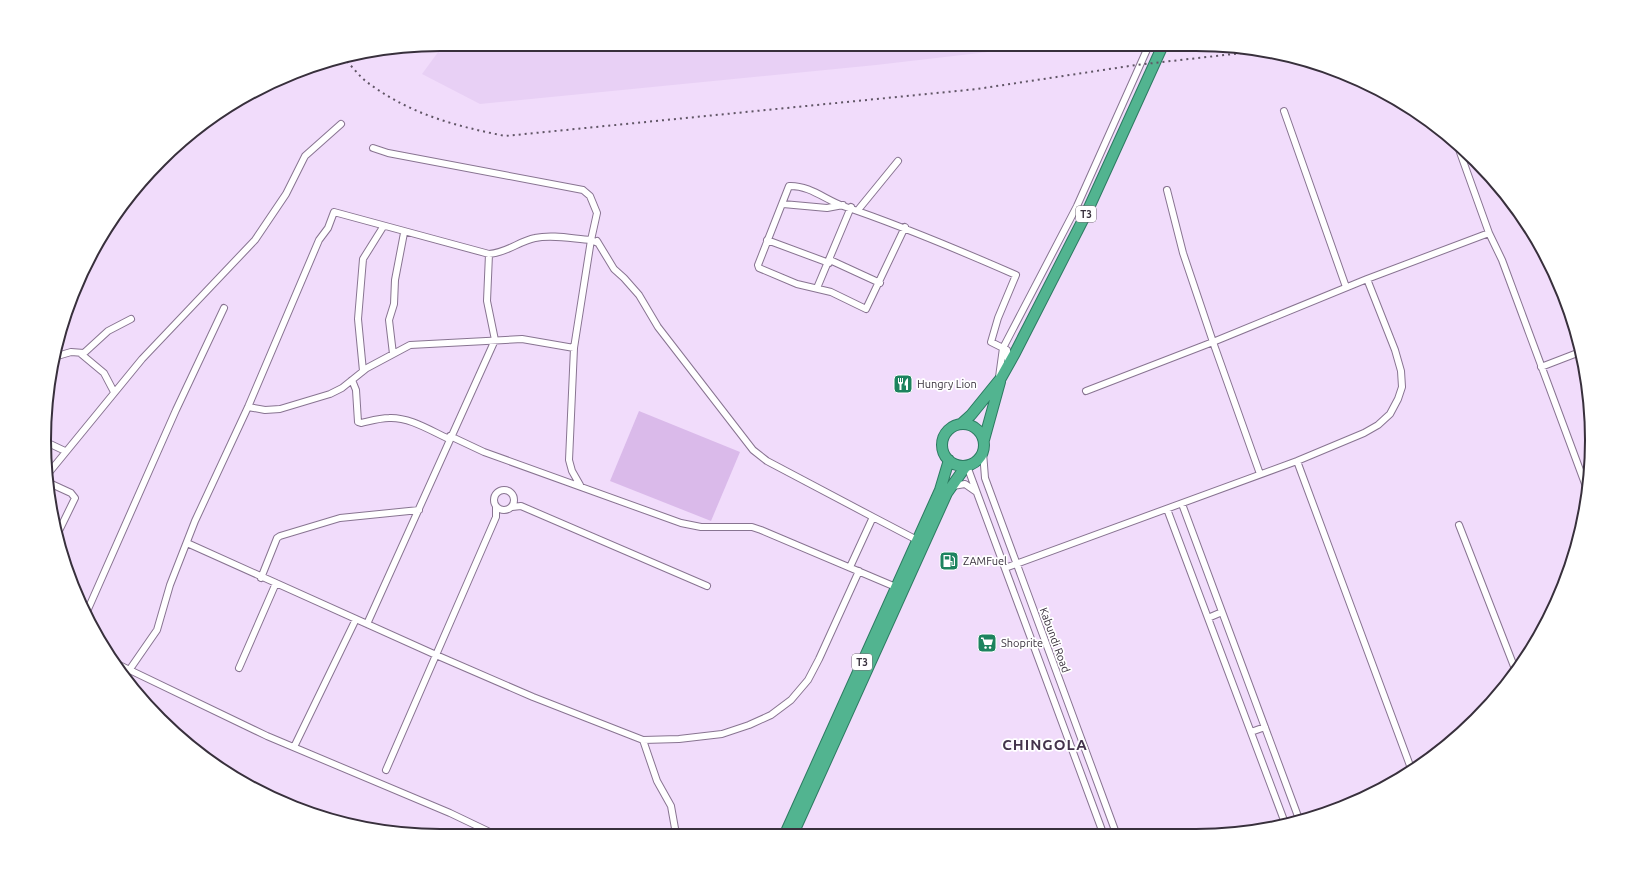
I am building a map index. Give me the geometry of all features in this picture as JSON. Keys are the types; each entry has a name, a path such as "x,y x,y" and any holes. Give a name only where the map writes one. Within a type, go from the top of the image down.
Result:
{"highway":[{"name":"T3","path":"795,829 940,490 949,460 945,455 942,442 948,431 971,415 999,380 1008,365 1087,212 1160,51"},
{"name":"T3","path":"787,829 899,589 951,487 966,466 979,460 983,452 984,440 999,380"},
{"path":"960,424 975,428 984,440"},
{"path":"949,460 956,465 966,466"}],"street":[{"path":"999,380 1003,348 1077,206 1146,51"},
{"path":"1284,111 1346,287"},
{"path":"52,468 142,359 255,240 286,194 305,156 341,124"},
{"path":"372,148 583,190 590,196 596,207 597,220 592,238 574,348 569,460 572,471 580,485"},
{"path":"1461,156 1489,233 1502,260 1583,478"},
{"path":"858,210 898,161"},
{"path":"843,206 815,192 792,186 788,188 783,204 758,262 759,268 797,284 831,292 866,309 880,283 905,228"},
{"path":"1167,190 1183,253 1260,474"},
{"path":"783,204 827,208 843,206 851,207 1016,275 998,318 991,342 1007,350 1008,365"},
{"path":"817,288 851,207"},
{"path":"130,669 157,630 170,585 202,506 248,407 320,240 328,228 334,212 383,227 489,254 504,252 526,241 540,237 592,238 598,243 614,268 638,295 658,327 752,450 767,461 918,540"},
{"path":"362,371 358,319 363,259 383,227"},
{"path":"393,354 389,320 394,304 395,280 404,232"},
{"path":"1086,391 1213,342 1346,287 1489,233"},
{"path":"767,240 786,249 829,262 880,283"},
{"path":"367,624 495,340 487,301 489,254"},
{"path":"1005,568 1297,461 1378,425 1390,414 1398,399 1402,387 1401,372 1395,350 1367,279"},
{"path":"89,607 176,410 224,308"},
{"path":"60,355 65,353 80,353 88,350 108,331 131,319"},
{"path":"248,407 265,410 292,406 330,394 352,380 362,371 393,354 417,344 522,339 539,340 574,348"},
{"path":"80,353 104,374 114,392"},
{"path":"1541,367 1576,354"},
{"path":"352,380 356,390 358,422 361,423 398,418 419,425 484,452 580,485 681,523 701,527 752,527 850,567 899,589"},
{"path":"51,444 65,451"},
{"name":"Kabundi Road","path":"983,452 985,478 1114,829"},
{"path":"1297,461 1410,765"},
{"name":"Kabundi Road","path":"966,466 1102,829"},
{"path":"951,487 958,484 965,484 976,492"},
{"path":"54,485 71,494 75,498 61,527"},
{"path":"386,770 496,517 494,499 498,491 507,490 521,506 707,586"},
{"path":"512,507 514,497"},
{"path":"1182,504 1298,816"},
{"path":"496,517 512,507 521,506"},
{"path":"496,507 506,510"},
{"path":"1167,509 1284,819"},
{"path":"261,578 275,541 280,536 340,518 419,510"},
{"path":"850,567 873,516"},
{"path":"1459,525 1513,665"},
{"path":"187,543 261,578 276,583 533,697 643,740 679,739 722,734 749,725 771,715 791,700 808,680 859,571"},
{"path":"239,668 276,583"},
{"path":"1208,618 1222,612"},
{"path":"294,747 356,619"},
{"path":"125,668 267,736 450,813 483,829"},
{"path":"1251,732 1264,727"},
{"path":"643,740 657,781 671,806 675,829"},
{"path":"1088,793 1099,789"}],"shaded area":[{"path":"439,51 996,51 876,65 480,104 422,74"},
{"path":"639,411 740,452 711,521 610,481"}],"railway":[{"path":"348,62 367,82 387,95 419,112 469,128 505,136 977,89 1136,65 1239,53"}],"place":[{"name":"Hungry Lion","path":"903,384"},
{"name":"ZAMFuel","path":"949,561"},
{"name":"Shoprite","path":"987,643"}],"district":[{"name":"CHINGOLA","path":"1045,744"}]}
